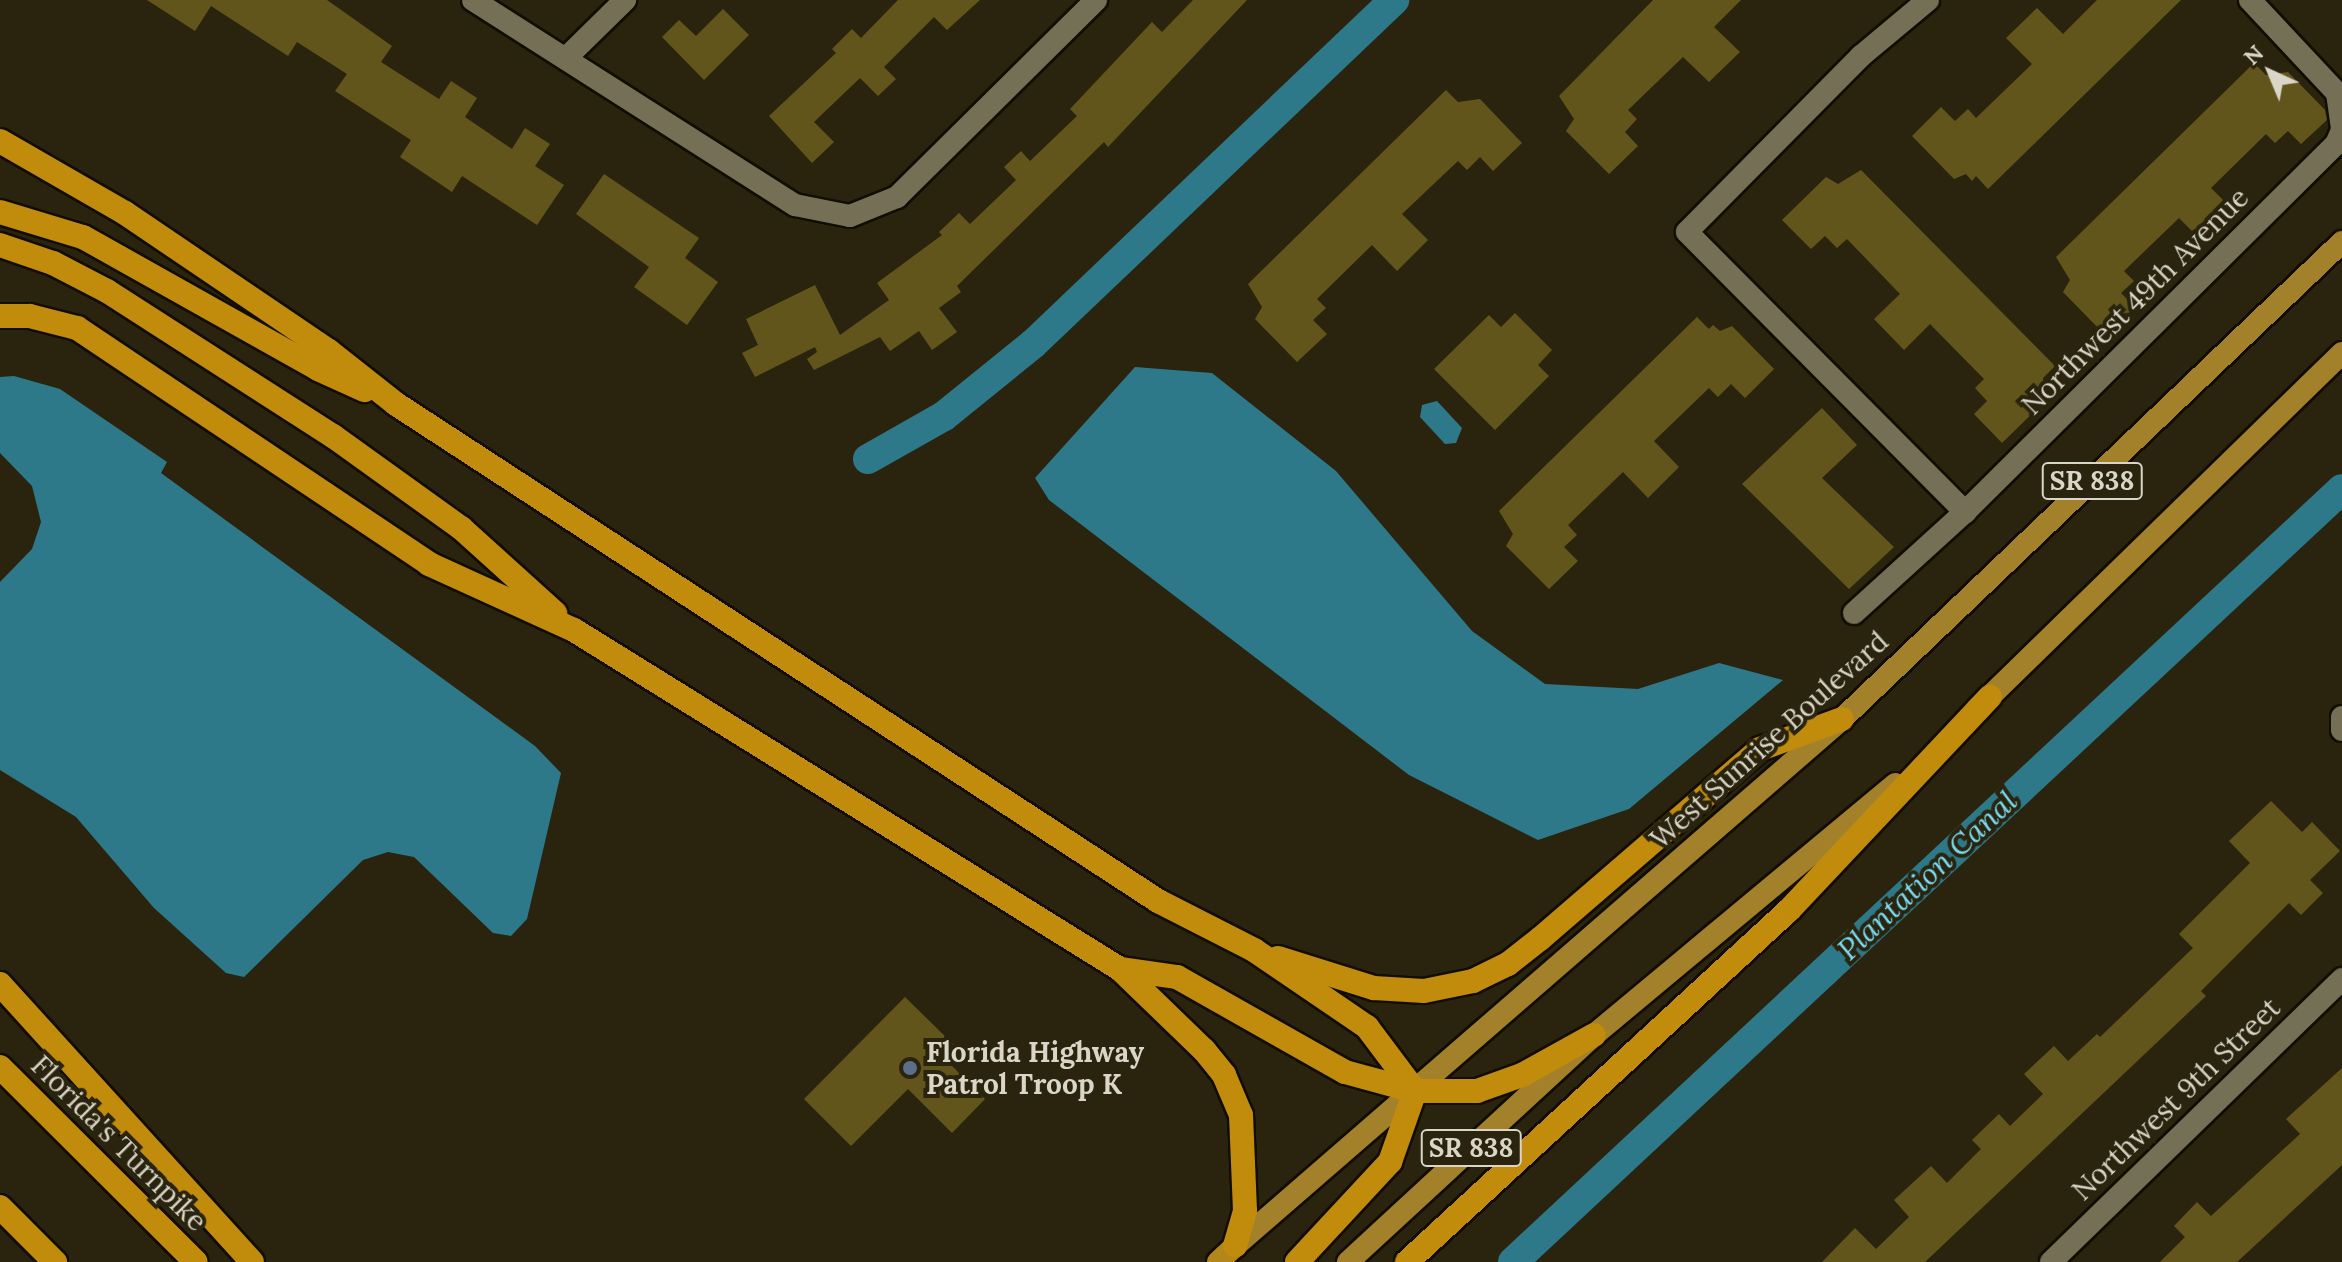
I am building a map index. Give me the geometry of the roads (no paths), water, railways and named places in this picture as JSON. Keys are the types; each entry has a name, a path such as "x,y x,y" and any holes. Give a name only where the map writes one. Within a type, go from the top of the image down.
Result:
{"highway":[{"path":"0,141 125,213 329,351 396,404 1158,901 1254,950 1367,1027 1415,1091"},
{"path":"0,212 83,237 318,369 396,404"},
{"path":"0,245 53,263 107,291 333,436 461,528 574,630"},
{"path":"0,316 30,316 77,328 429,564 574,630 1120,969 1204,1050 1224,1075 1241,1115 1245,1211 1226,1254"},
{"path":"1407,1262 1789,910 1990,697"},
{"path":"1254,950 1374,988 1424,991 1473,981 1508,964 1541,938 1760,749 1842,719"},
{"path":"1120,969 1177,977 1345,1072 1415,1091 1477,1091 1522,1075 1594,1035"},
{"path":"0,984 252,1262"},
{"name":"Florida's Turnpike","path":"0,1067 196,1262"},
{"path":"1297,1262 1390,1162 1415,1091"},
{"path":"0,1207 55,1262"}],"main road":[{"name":"West Sunrise Boulevard","path":"1226,1254 1842,719 2342,242"},
{"name":"SR 838","path":"1348,1262 1594,1035 1847,826 1990,697 2342,353"}],"street":[{"path":"473,0 795,205 850,216 897,197 1096,0"},
{"path":"566,58 625,0"},
{"path":"1928,0 1861,56 1687,232 1965,512"},
{"name":"Northwest 49th Avenue","path":"1854,613 1965,512 2336,144 2342,128 2337,93 2250,0"},
{"name":"Northwest 9th Street","path":"2051,1262 2342,979"}],"water":[{"path":"1135,367 1212,373 1336,471 1472,631 1545,684 1638,689 1719,663 1783,680 1629,809 1538,840 1409,775 1049,500 1035,478"},
{"path":"14,376 60,389 167,462 161,473 535,746 561,773 527,919 511,936 493,933 414,857 388,852 363,860 244,977 226,973 154,908 76,817 0,770 0,582 32,549 41,522 32,486 0,453 0,377"},
{"path":"1437,401 1462,428 1456,443 1445,444 1420,417 1422,405"}],"waterway":[{"path":"868,459 944,416 1033,344 1394,0"},
{"name":"Plantation Canal","path":"1513,1262 2342,489"}],"place":[{"name":"Florida Highway Patrol Troop K","path":"910,1068"}]}
